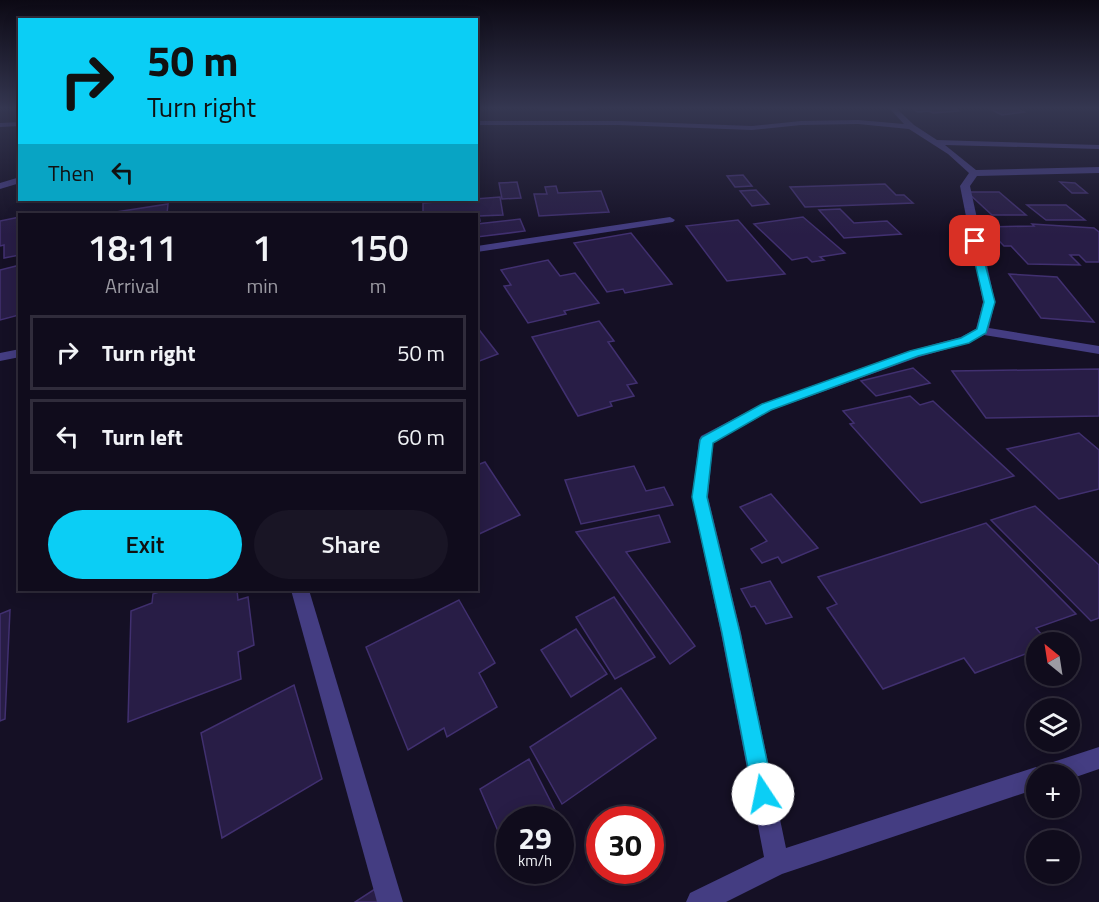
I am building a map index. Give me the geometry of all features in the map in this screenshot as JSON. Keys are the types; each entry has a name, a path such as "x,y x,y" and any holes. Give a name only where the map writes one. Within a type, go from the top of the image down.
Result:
{"street":[{"path":"948,150 974,173 1099,170"},
{"path":"974,173 964,186 990,302 982,331"},
{"path":"0,186 18,181"},
{"path":"478,249 670,220"},
{"path":"777,863 731,633 700,497 706,440 767,407 914,354 965,340 982,331 1099,350"},
{"path":"0,357 18,353"},
{"path":"300,591 390,902"},
{"path":"1080,764 1099,758"},
{"path":"699,902 777,863 1026,781"}],"building":[{"path":"743,175 752,186 735,187 727,176"},
{"path":"517,182 521,198 502,199 499,183"},
{"path":"1060,182 1075,183 1087,193 1072,193"},
{"path":"885,184 896,195 904,195 913,203 805,207 790,187"},
{"path":"556,186 558,193 601,191 609,212 539,216 534,194 547,194 545,187"},
{"path":"756,190 769,204 752,206 740,191"},
{"path":"967,192 999,192 1026,215 992,215"},
{"path":"500,197 503,215 479,216 480,221 478,221 478,213 423,213 423,203 478,201 478,199"},
{"path":"168,204 167,213 110,213"},
{"path":"1027,205 1066,205 1085,220 1046,220"},
{"path":"840,209 854,223 887,221 901,234 844,238 819,210"},
{"path":"18,217 18,255 4,258 4,245 0,246 0,221"},
{"path":"803,217 845,253 820,257 824,260 812,262 807,257 792,260 754,224"},
{"path":"520,219 525,231 478,237 478,224"},
{"path":"738,220 785,274 727,281 686,226"},
{"path":"1032,224 1094,228 1099,232 1099,262 1086,262 1079,255 1070,255 1080,265 1028,264 1011,246 1004,246 986,227 1034,226"},
{"path":"631,233 672,284 625,293 623,289 607,292 574,243"},
{"path":"548,260 560,276 575,273 599,303 528,323 504,286 511,285 501,270"},
{"path":"18,266 18,315 0,320 0,270"},
{"path":"1009,274 1057,277 1094,322 1041,318"},
{"path":"599,321 614,341 608,342 637,383 627,385 634,396 610,402 612,406 578,416 532,337"},
{"path":"478,328 498,354 478,362"},
{"path":"913,368 930,383 876,396 861,381"},
{"path":"1099,369 1099,416 986,418 952,371"},
{"path":"910,396 920,405 933,401 1014,476 921,503 850,424 854,423 843,411"},
{"path":"1079,433 1099,450 1099,489 1059,499 1007,449"},
{"path":"485,462 520,515 478,535 478,465"},
{"path":"634,466 646,491 664,487 673,505 581,524 565,480"},
{"path":"771,494 818,548 782,563 778,557 762,563 751,549 767,541 740,507"},
{"path":"1035,506 1099,565 1099,618 1091,621 991,520"},
{"path":"659,515 670,542 626,552 695,646 670,664 576,532"},
{"path":"986,523 1076,614 1036,628 1039,632 1026,632 1026,654 975,673 964,658 883,689 827,608 837,604 818,577"},
{"path":"770,581 792,617 766,624 755,606 751,607 741,589"},
{"path":"162,591 237,591 238,600 248,597 254,645 238,652 241,679 128,722 131,611 152,603 153,594"},
{"path":"614,597 655,657 615,679 576,617"},
{"path":"459,600 495,663 479,673 497,707 447,737 444,728 408,750 366,647"},
{"path":"10,610 5,719 0,721 0,614"},
{"path":"576,629 607,674 571,697 541,650"},
{"path":"294,685 322,779 222,838 201,733"},
{"path":"621,688 656,738 562,804 530,747"},
{"path":"529,759 553,806 496,806 496,826 480,789"},
{"path":"375,889 379,902 355,902"}],"route":[{"path":"763,794 731,633 700,497 706,440 767,407 914,354 965,340 982,331 990,302 975,241"}]}
